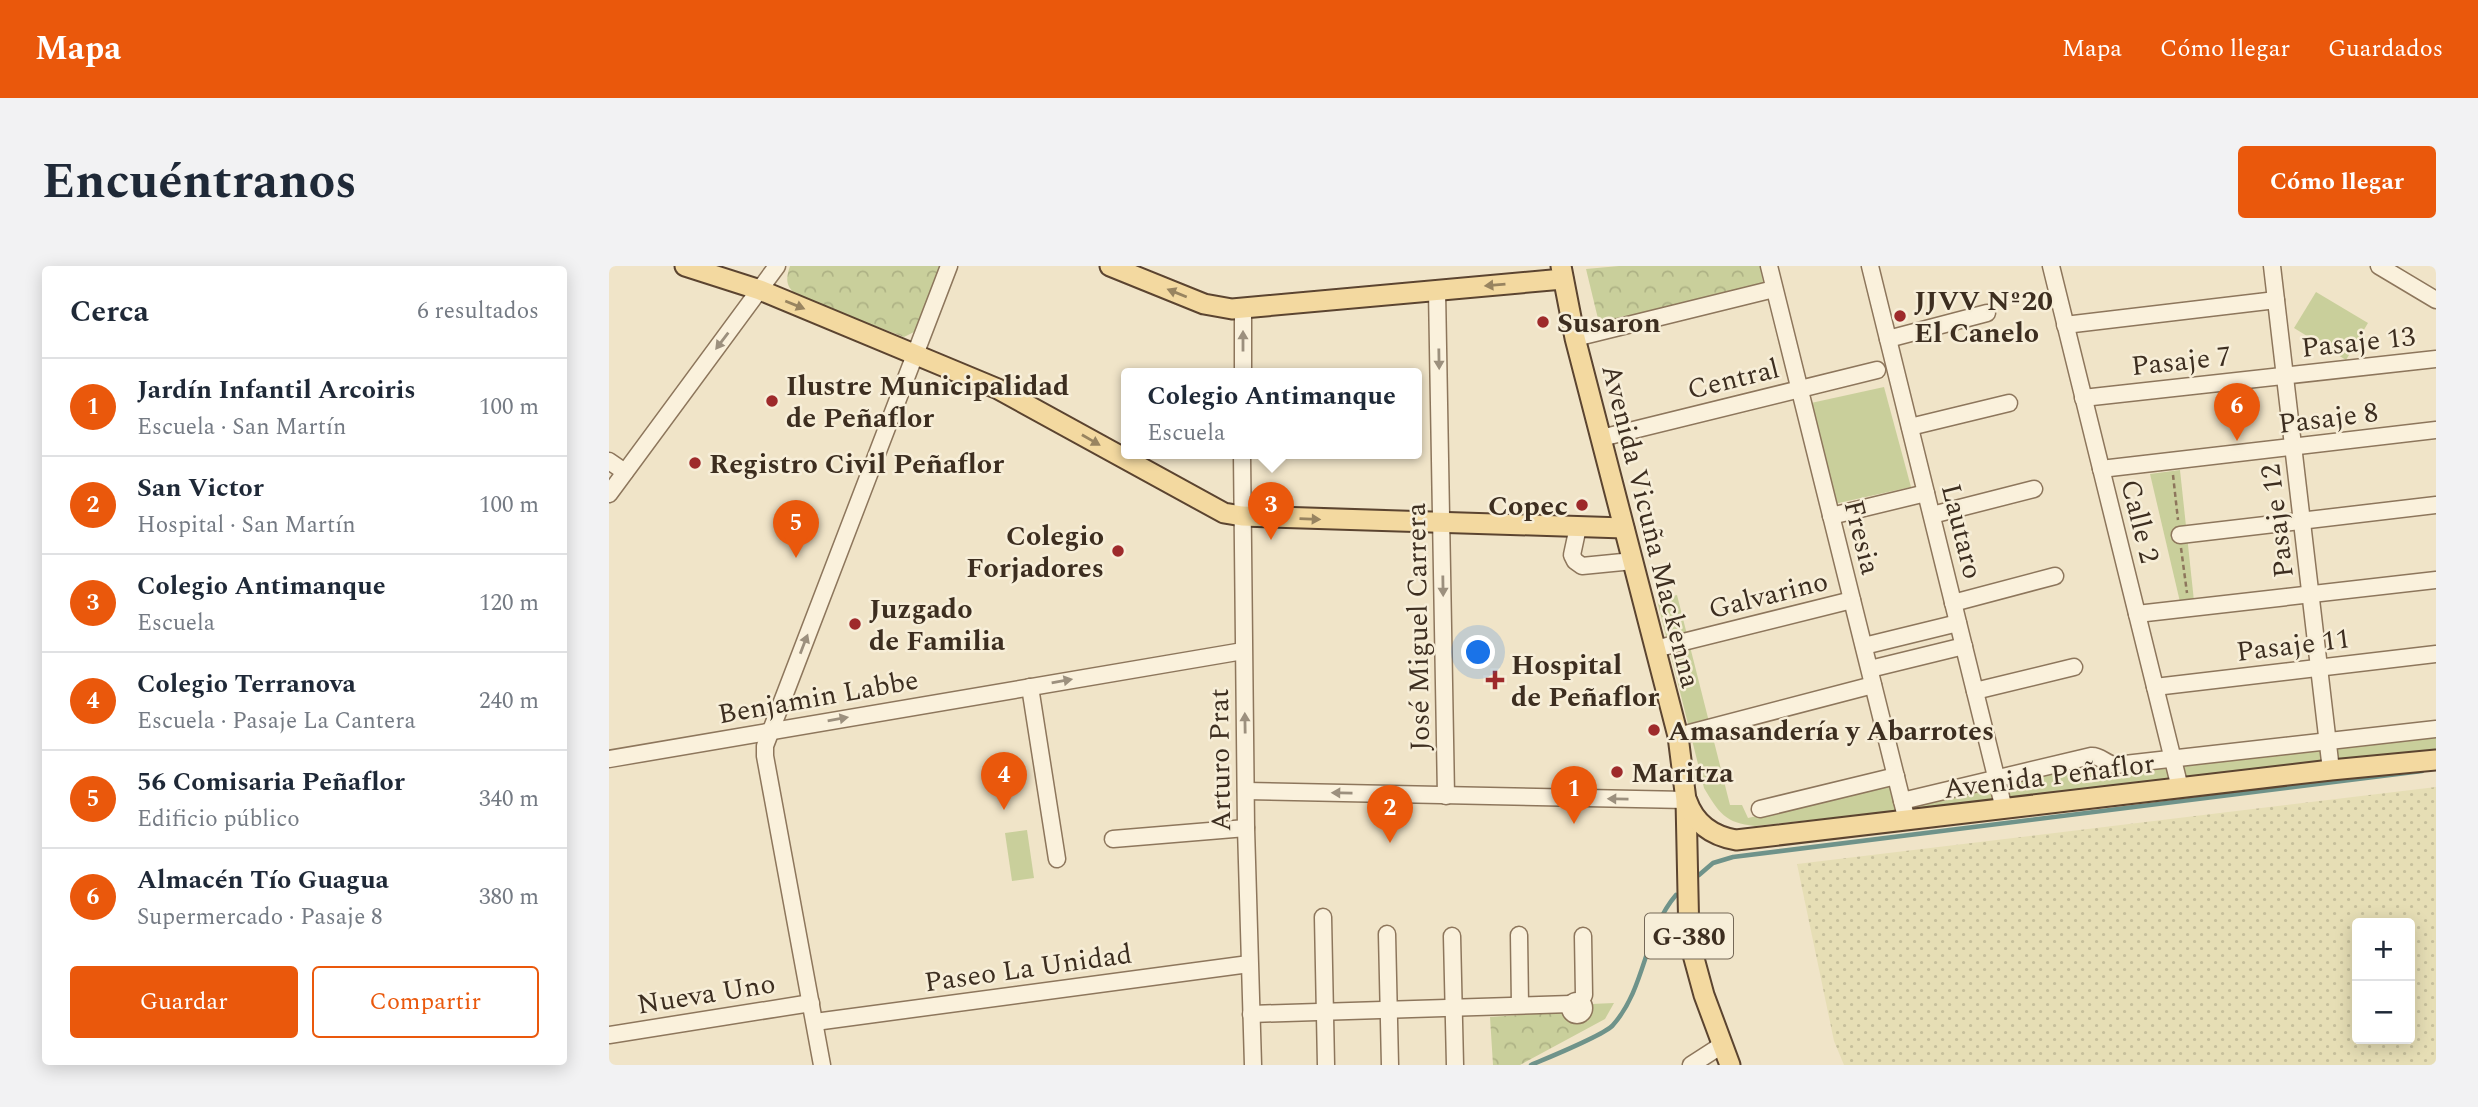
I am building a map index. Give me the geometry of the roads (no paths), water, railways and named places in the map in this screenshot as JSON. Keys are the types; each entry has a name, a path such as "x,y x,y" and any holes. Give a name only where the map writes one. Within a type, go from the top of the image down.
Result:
{"main road":[{"path":"685,266 759,290 916,354 1031,405 1121,456"},
{"path":"1109,266 1204,304 1243,309 1437,291 1562,273"},
{"name":"Avenida Vicuña Mackenna","path":"1562,273 1575,338 1678,736 1686,800"},
{"path":"1126,459 1217,511 1242,516 1624,528"},
{"name":"Avenida Peñaflor","path":"1686,800 1694,816 1707,829 1736,840 2436,760"},
{"name":"G-380","path":"1686,800 1689,940 1694,965 1730,1065"},
{"path":"1686,870 1696,852 1709,845 1736,840"}],"street":[{"path":"609,494 777,266"},
{"path":"822,1065 765,746 950,266"},
{"name":"Fresia","path":"1769,266 1907,821"},
{"name":"Lautaro","path":"1870,266 2004,809"},
{"name":"Calle 2","path":"2051,266 2180,788"},
{"name":"Pasaje 12","path":"2272,266 2331,770"},
{"path":"2379,266 2436,300"},
{"path":"1575,338 1774,289"},
{"name":"José Miguel Carrera","path":"1437,291 1446,796"},
{"path":"2065,325 2276,300"},
{"path":"1243,309 1243,368"},
{"path":"1888,339 1987,313"},
{"name":"Pasaje 13","path":"2285,375 2436,359"},
{"name":"Central","path":"1601,438 1877,370"},
{"name":"Pasaje 7","path":"2083,398 2285,375"},
{"path":"1910,428 2009,403"},
{"name":"Pasaje 8","path":"2101,469 2436,430"},
{"name":"Arturo Prat","path":"1243,459 1243,651 1253,1065"},
{"path":"609,461 625,472"},
{"path":"1932,515 2034,489"},
{"path":"1831,516 1926,493"},
{"path":"2180,535 2436,505"},
{"path":"1578,527 1572,555 1577,564 1582,566 1633,561"},
{"path":"1953,603 2055,576"},
{"path":"2137,614 2436,580"},
{"name":"Galvarino","path":"1655,649 1852,600"},
{"path":"1864,646 1958,623"},
{"path":"1678,736 1871,678 1964,646"},
{"name":"Benjamin Labbe","path":"609,759 1243,651"},
{"name":"Pasaje 11","path":"2155,687 2436,654"},
{"path":"1975,691 2074,667"},
{"path":"1030,687 1057,859"},
{"name":"Avenida Peñaflor","path":"1902,801 2094,756 2116,765 2436,729"},
{"path":"1760,809 1896,776"},
{"path":"1247,791 1686,800"},
{"path":"1113,839 1246,828"},
{"path":"1323,916 1325,1065"},
{"path":"1387,934 1390,1065"},
{"path":"1519,935 1520,1006"},
{"path":"1453,936 1455,1065"},
{"path":"1251,1014 1575,1003 1584,995 1583,936"},
{"name":"Paseo La Unidad","path":"815,1022 1249,964"},
{"name":"Nueva Uno","path":"609,1035 811,1003"},
{"path":"1691,1065 1722,1045"}],"waterway":[{"path":"1699,875 1713,863 1733,857 2422,771"},
{"path":"1531,1065 1588,1040 1613,1025 1632,994 1657,926 1676,895"}],"place":[{"name":"JJVV Nº20 El Canelo","path":"1900,316"},
{"name":"Susaron","path":"1543,322"},
{"name":"Ilustre Municipalidad de Peñaflor","path":"772,401"},
{"name":"Almacén Tío Guagua","path":"2237,441"},
{"name":"Registro Civil Peñaflor","path":"695,463"},
{"name":"Copec","path":"1582,505"},
{"name":"Colegio Antimanque","path":"1271,540"},
{"name":"Colegio Forjadores","path":"1118,551"},
{"name":"56 Comisaria Peñaflor","path":"796,558"},
{"name":"Juzgado de Familia","path":"855,624"},
{"name":"Hospital de Peñaflor","path":"1495,680"},
{"name":"Amasandería y Abarrotes","path":"1654,730"},
{"name":"Maritza","path":"1617,772"},
{"name":"Colegio Terranova","path":"1004,810"},
{"name":"Jardín Infantil Arcoiris","path":"1574,824"},
{"name":"San Victor","path":"1390,843"}]}
